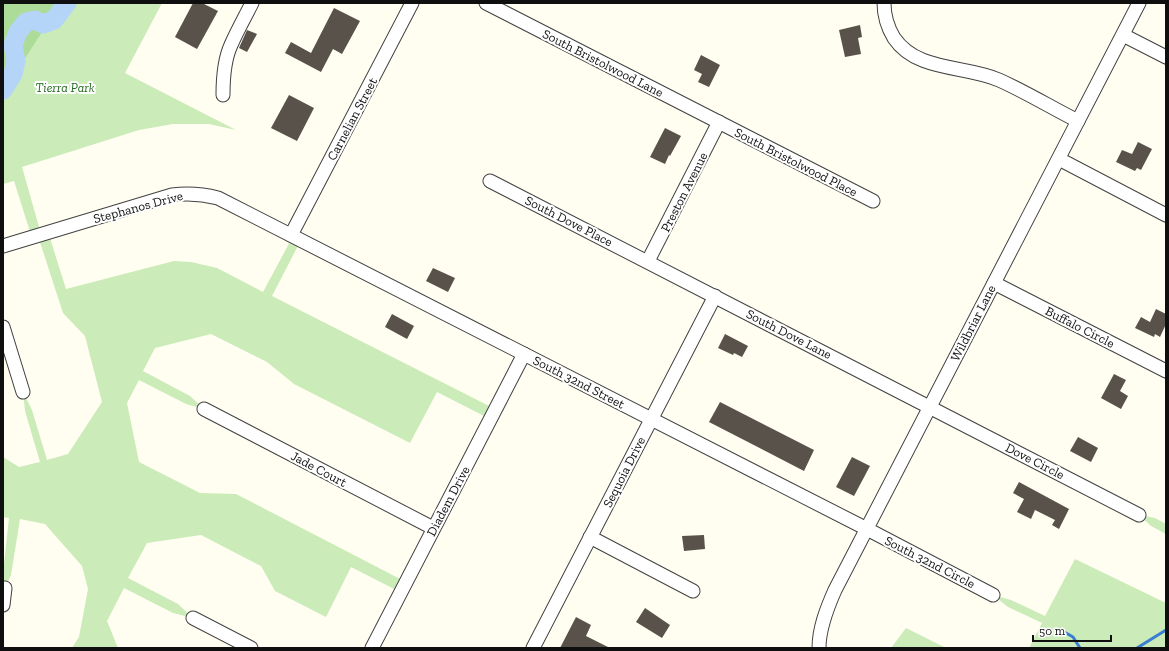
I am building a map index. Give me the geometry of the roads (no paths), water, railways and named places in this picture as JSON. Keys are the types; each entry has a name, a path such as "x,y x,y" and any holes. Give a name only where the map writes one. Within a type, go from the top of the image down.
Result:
{"street":[{"path":"223,94 223,81 230,46 252,3"},
{"name":"Carnelian Street","path":"291,235 412,3"},
{"name":"South Bristolwood Lane","path":"486,3 719,122"},
{"path":"884,3 886,21 891,33 907,52 918,59 999,80 1078,121"},
{"name":"Wildbriar Lane","path":"819,648 822,624 828,605 1139,3"},
{"path":"1123,35 1166,57"},
{"name":"South Bristolwood Place","path":"719,122 873,201"},
{"name":"Preston Avenue","path":"648,261 719,122"},
{"path":"1059,159 1166,214"},
{"name":"South Dove Place","path":"490,181 648,261"},
{"name":"Stephanos Drive","path":"3,246 172,195 186,193 202,194 218,198 291,235"},
{"name":"South 32nd Street","path":"291,235 866,529"},
{"name":"South Dove Lane","path":"648,261 930,406"},
{"name":"Buffalo Circle","path":"994,282 1166,372"},
{"name":"Sequoia Drive","path":"533,648 715,296"},
{"path":"3,327 23,392"},
{"name":"Diadem Drive","path":"372,648 524,354"},
{"name":"Dove Circle","path":"930,406 1139,515"},
{"name":"Jade Court","path":"204,409 433,528"},
{"name":"South 32nd Circle","path":"866,529 992,595"},
{"path":"590,537 694,591"},
{"path":"3,605 5,588"},
{"path":"193,618 251,648"}],"waterway":[{"path":"3,90 13,74 16,61 13,45 18,32 26,22 35,20 43,24 54,20 67,3"},
{"path":"1059,629 1073,637 1080,648"},
{"path":"1137,648 1166,630"}],"park label":[{"name":"Tierra Park","path":"65,87"}]}
